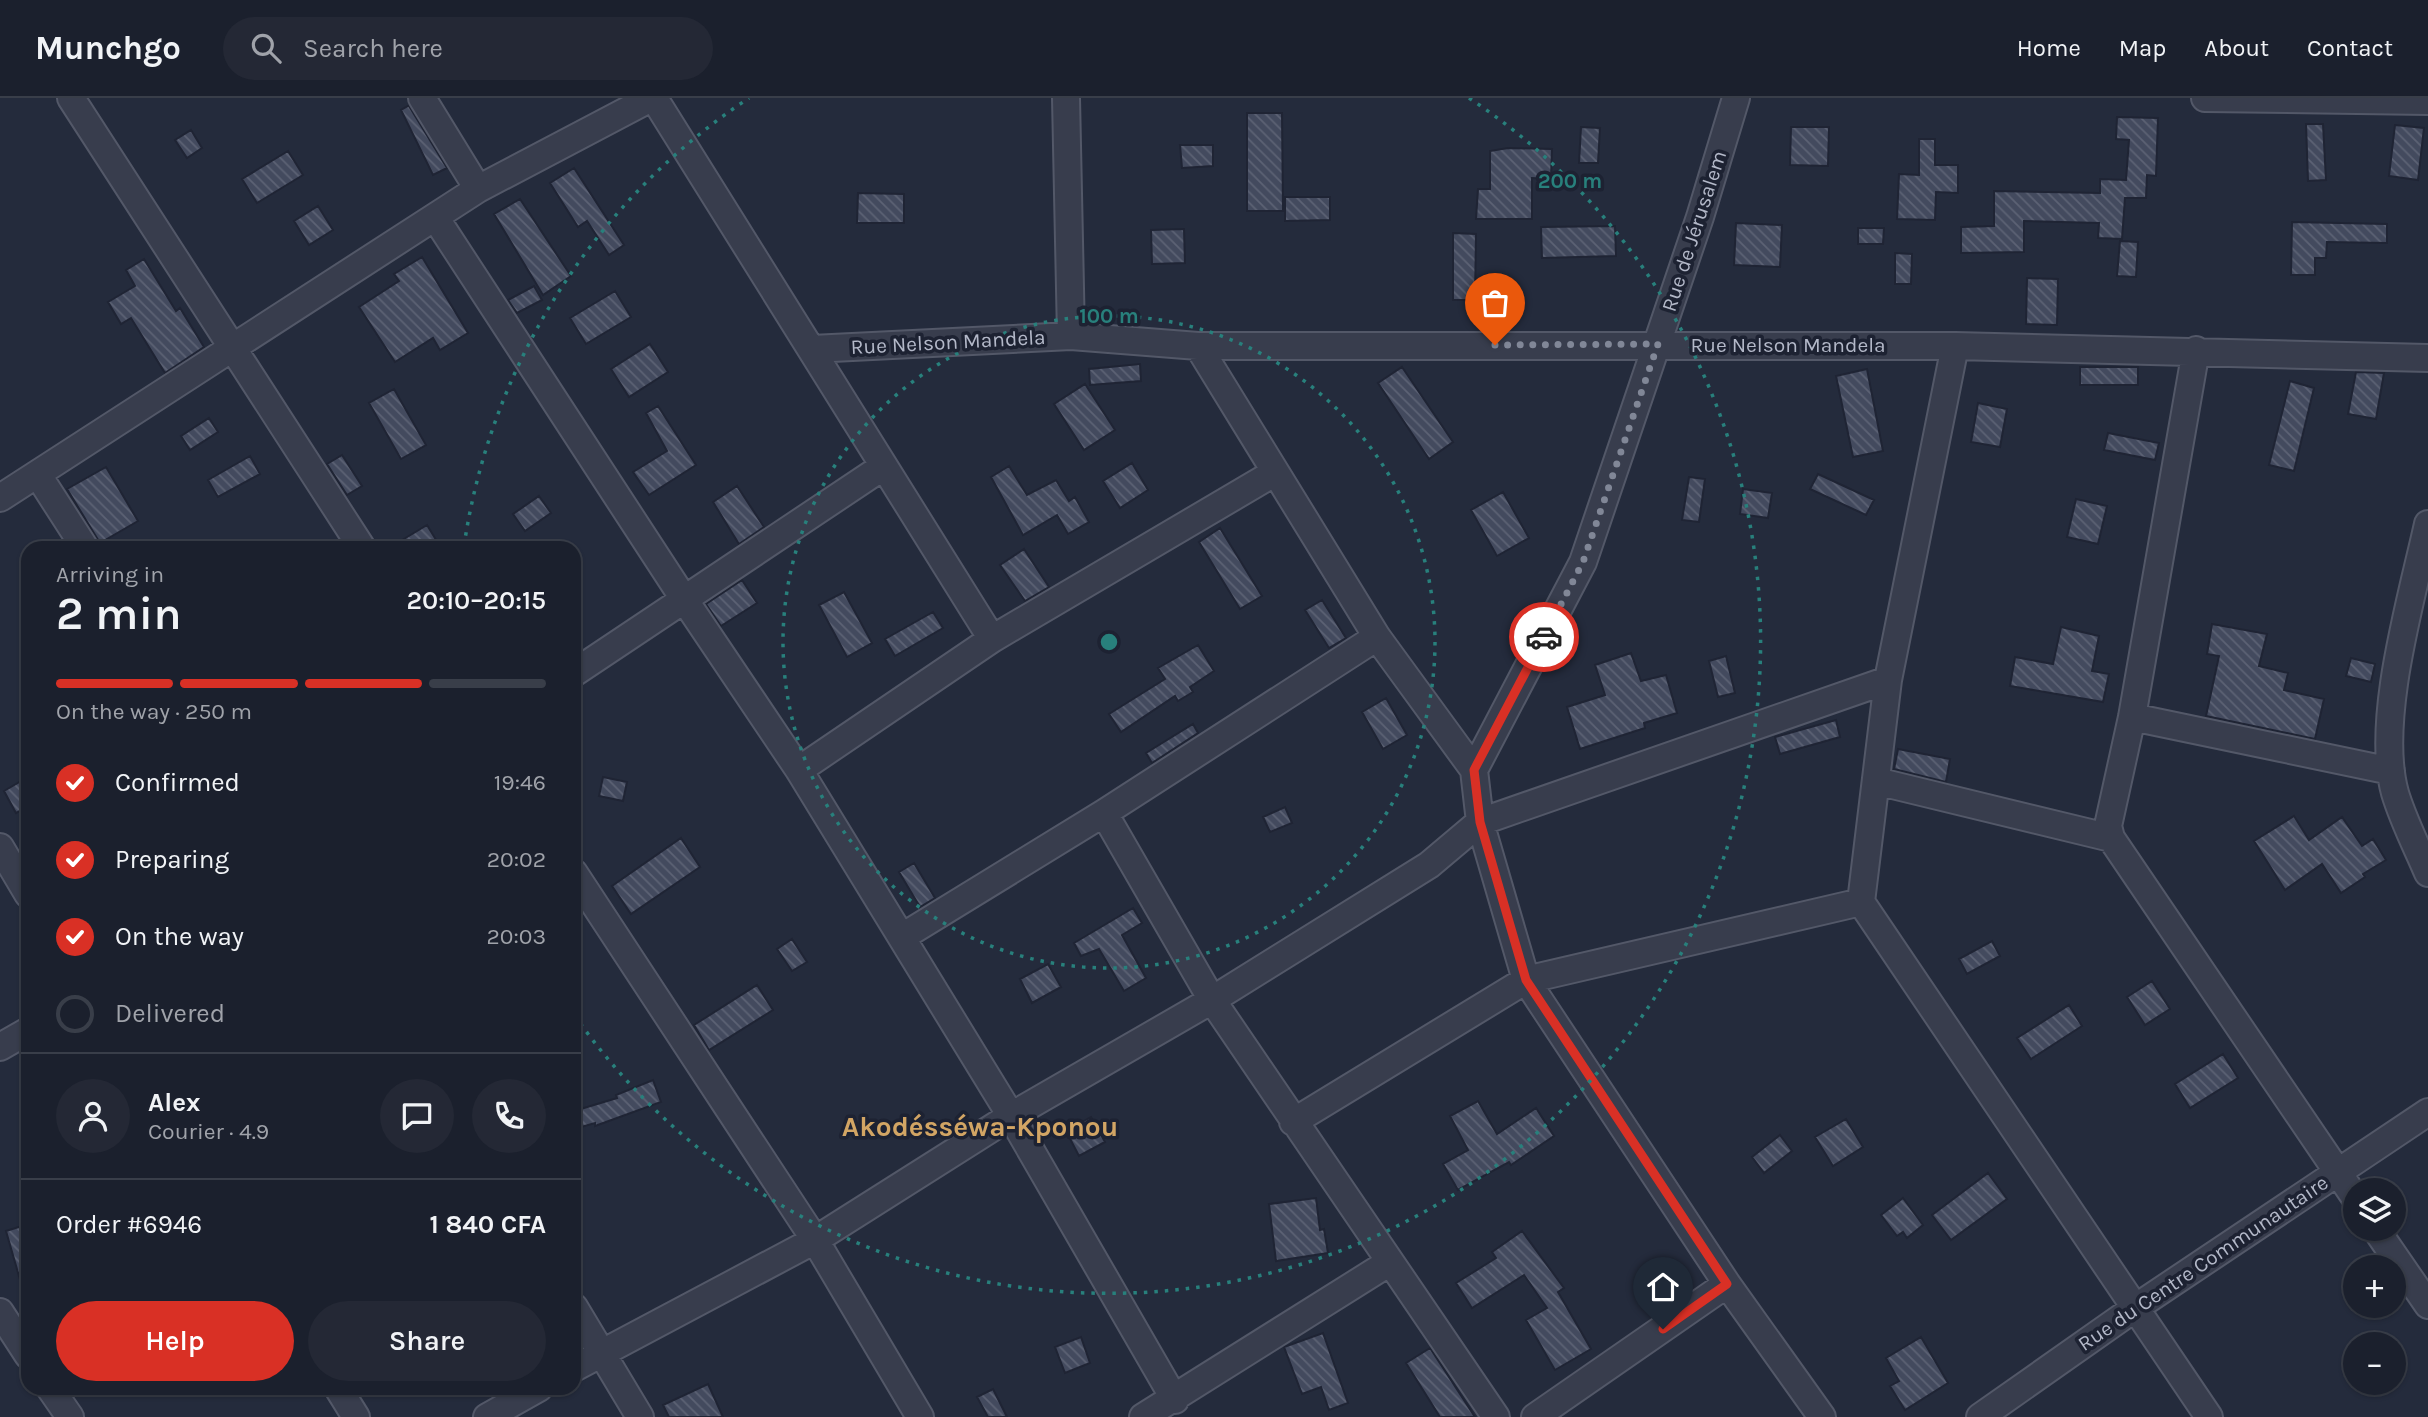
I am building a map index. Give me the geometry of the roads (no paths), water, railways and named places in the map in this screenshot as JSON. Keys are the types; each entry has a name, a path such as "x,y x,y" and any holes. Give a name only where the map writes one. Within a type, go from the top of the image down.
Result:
{"street":[{"path":"71,98 357,541"},
{"path":"422,98 478,190"},
{"path":"0,498 234,350 478,190 652,98 992,639"},
{"path":"1066,98 1071,336"},
{"name":"Rue de Jérusalem","path":"1474,770 1583,562 1658,344 1736,98"},
{"path":"2205,98 2428,101"},
{"path":"435,217 684,600 799,769 1011,1116 1175,1399"},
{"name":"Rue Nelson Mandela","path":"812,349 1071,336 1198,346 1955,346 2196,350 2428,358"},
{"path":"1198,346 1377,636 1474,770 1480,822 1526,980 1727,1284 1822,1417"},
{"path":"1955,346 1888,681 1861,902 2209,1417"},
{"path":"2196,350 2132,717 2109,816 2111,838 2343,1181"},
{"path":"581,668 884,466"},
{"path":"799,769 992,639 1274,473"},
{"path":"38,475 80,541"},
{"path":"2428,524 2394,687 2391,771 2395,794 2428,873"},
{"path":"902,937 1104,813 1377,636"},
{"path":"581,1364 815,1240 1011,1116 1212,1000 1429,865 1480,822 1888,681"},
{"path":"2132,717 2391,771"},
{"path":"1876,781 2111,838"},
{"path":"1104,813 1212,1000 1496,1417"},
{"path":"0,847 21,882"},
{"path":"581,884 815,1240 920,1417"},
{"path":"1293,1122 1526,980 1861,902"},
{"path":"0,1047 21,1035"},
{"name":"Rue du Centre Communautaire","path":"1980,1417 2135,1308 2428,1112"},
{"path":"2384,1241 2428,1306"},
{"path":"1143,1417 1390,1262"},
{"path":"1535,1417 1727,1284"},
{"path":"0,1312 21,1344"},
{"path":"581,1318 640,1417"},
{"path":"55,1395 70,1417"},
{"path":"342,1395 356,1417"},
{"path":"486,1417 526,1395"}],"district":[{"name":"Akodésséwa-Kponou","path":"980,1126"}]}
